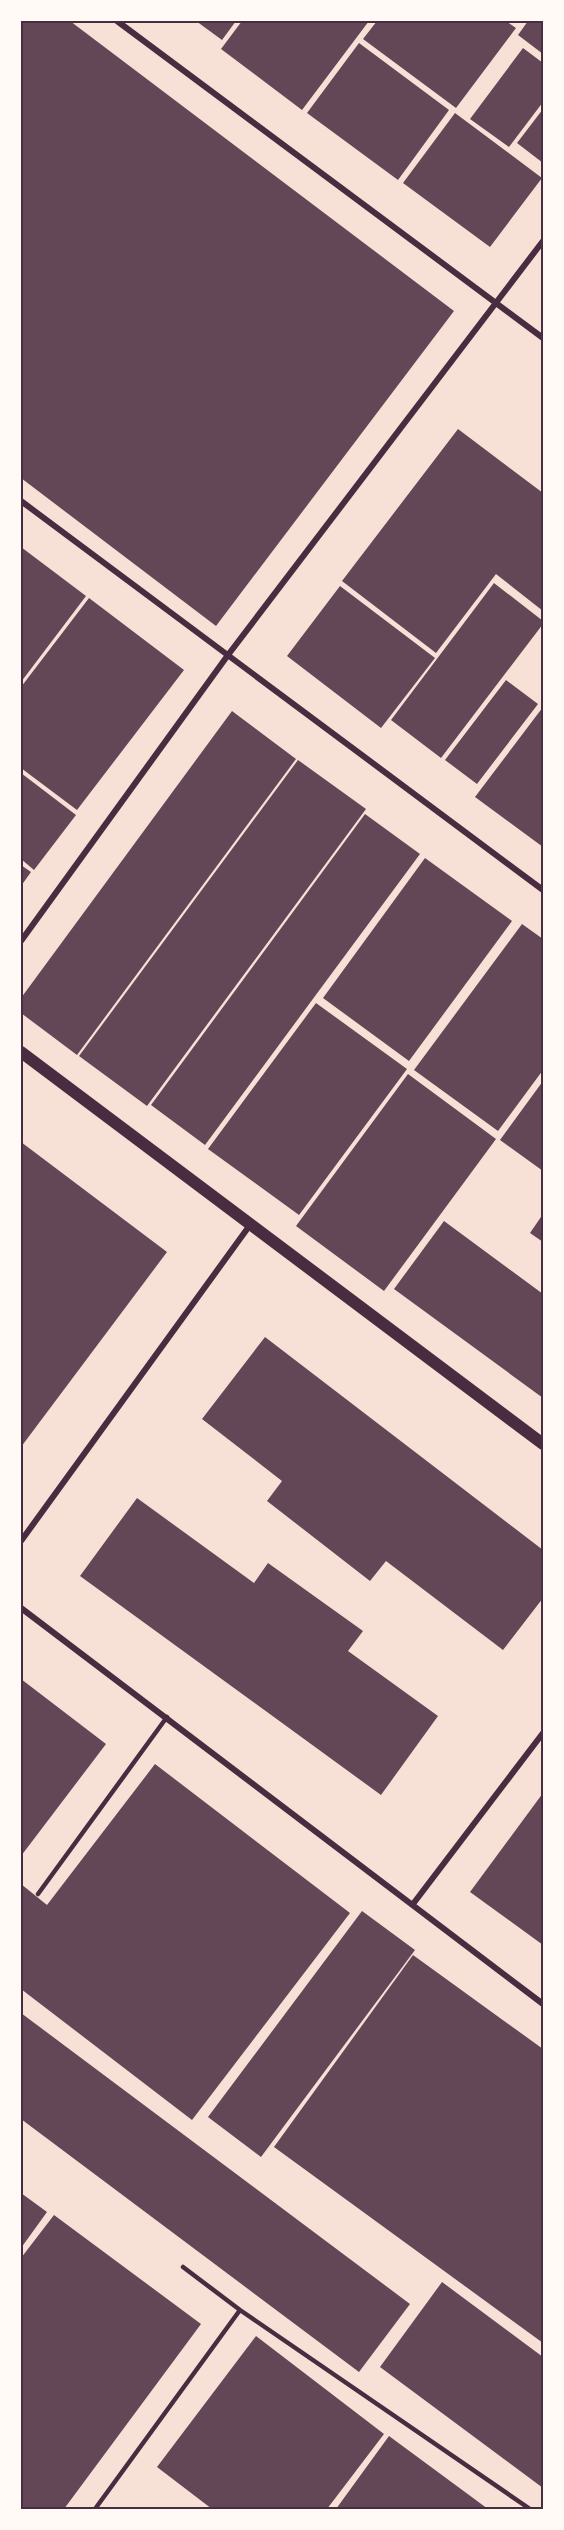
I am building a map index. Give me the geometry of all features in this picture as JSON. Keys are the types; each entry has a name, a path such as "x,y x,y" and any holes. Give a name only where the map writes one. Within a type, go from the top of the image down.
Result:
{"main road":[{"path":"21,1052 543,1444"}],"street":[{"path":"117,21 543,338"},
{"path":"21,941 228,655 543,241"},
{"path":"21,501 543,890"},
{"path":"21,1541 250,1225"},
{"path":"21,1608 543,2004"},
{"path":"413,1904 543,1733"}],"lane":[{"path":"38,1894 166,1717"},
{"path":"183,2267 240,2310 530,2509"},
{"path":"95,2509 240,2310"}],"building":[{"path":"21,21 70,21 454,311 216,626 21,478"},
{"path":"196,21 236,21 222,40"},
{"path":"242,21 369,21 302,110 221,49"},
{"path":"377,21 506,21 516,28 456,108 363,39"},
{"path":"528,21 543,21 543,54 518,35"},
{"path":"359,43 449,110 398,180 307,113"},
{"path":"523,48 543,63 543,102 509,147 470,119"},
{"path":"543,109 543,163 517,143"},
{"path":"455,113 542,178 490,247 403,183"},
{"path":"458,429 543,493 543,611 496,574 436,653 342,581"},
{"path":"21,547 86,596 21,682"},
{"path":"494,583 543,621 543,624 441,758 391,720"},
{"path":"340,586 435,658 381,728 287,656"},
{"path":"89,598 184,670 77,810 21,768 21,687"},
{"path":"506,680 538,704 477,784 445,760"},
{"path":"543,707 543,847 475,797"},
{"path":"232,711 296,759 77,1055 21,1013 21,998"},
{"path":"298,760 366,809 147,1106 79,1056"},
{"path":"21,773 76,815 34,870 21,859"},
{"path":"365,814 420,854 205,1145 151,1105"},
{"path":"425,858 512,921 409,1061 323,998"},
{"path":"21,865 31,872 21,886"},
{"path":"522,924 543,939 543,1070 498,1131 414,1070"},
{"path":"316,1003 407,1069 299,1215 208,1149"},
{"path":"408,1074 496,1139 384,1291 296,1226"},
{"path":"543,1081 543,1171 500,1140"},
{"path":"21,1142 167,1252 21,1447"},
{"path":"543,1214 543,1242 530,1233"},
{"path":"444,1221 543,1294 543,1398 394,1289"},
{"path":"265,1337 543,1550 543,1598 503,1650 386,1561 370,1581 267,1501 282,1481 202,1419"},
{"path":"137,1498 254,1583 268,1563 363,1631 348,1651 438,1716 381,1795 80,1576"},
{"path":"21,1679 106,1744 21,1856"},
{"path":"155,1764 350,1913 192,2120 21,1989 21,1884 47,1905"},
{"path":"543,1793 543,1945 470,1892"},
{"path":"362,1911 415,1950 261,2157 208,2117"},
{"path":"413,1955 543,2049 543,2343 274,2147"},
{"path":"21,2013 410,2304 359,2372 21,2119"},
{"path":"21,2193 47,2212 21,2248"},
{"path":"54,2215 201,2324 64,2509 21,2509 21,2258"},
{"path":"442,2282 543,2357 543,2488 380,2367"},
{"path":"256,2336 384,2434 327,2509 212,2509 157,2467"},
{"path":"389,2436 488,2509 336,2509"}]}
